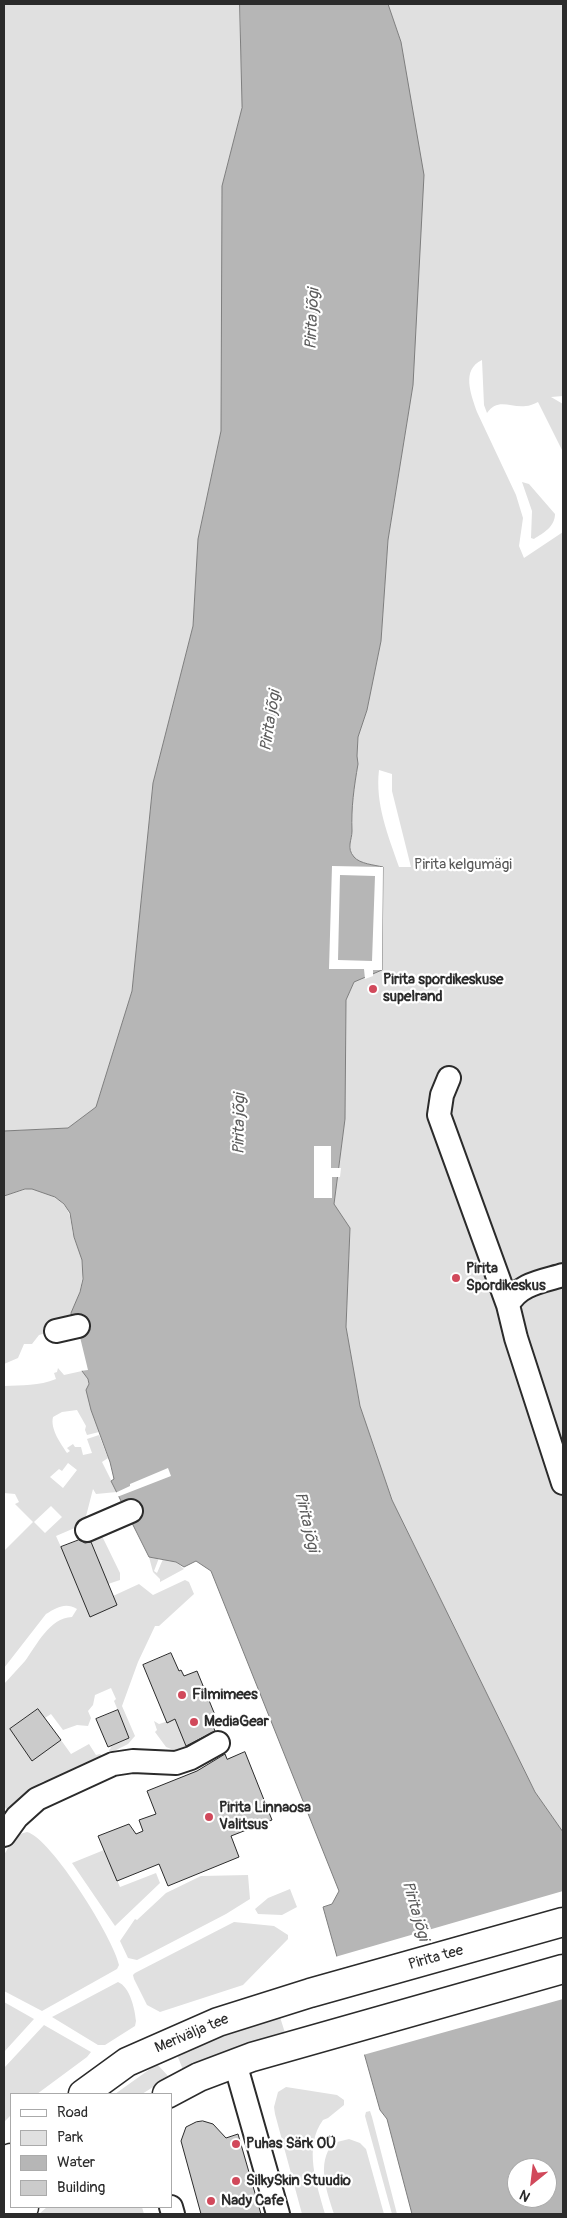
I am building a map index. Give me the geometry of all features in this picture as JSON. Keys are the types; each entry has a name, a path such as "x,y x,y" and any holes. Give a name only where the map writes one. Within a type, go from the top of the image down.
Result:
{"main road":[{"name":"Pirita tee","path":"310,1994 563,1922"},
{"path":"169,2093 199,2077 235,2063 563,1969"},
{"name":"Merivälja tee","path":"84,2093 128,2062 180,2038 218,2022 310,1994"}],"street":[{"path":"449,1078 442,1095 439,1115 508,1305 516,1338 563,1483"},
{"path":"508,1305 511,1298 526,1286 563,1275"},
{"path":"56,1332 78,1326"},
{"path":"87,1530 131,1511"},
{"path":"4,1835 17,1817 37,1799 113,1764 133,1761 176,1763 191,1758 218,1743"},
{"path":"235,2063 278,2214"},
{"path":"6,2214 4,2192 10,2163"}],"green space":[{"path":"4,4 240,4 242,108 222,186 221,431 198,539 193,626 153,783 132,991 96,1107 68,1128 4,1131"},
{"name":"Pirita kelgumägi","path":"388,4 563,4 563,396 551,397 563,404 563,452 538,402 526,406 495,405 487,413 484,405 482,360 472,370 469,383 477,412 516,495 523,518 519,546 524,558 563,532 563,1832 535,1792 392,1500 360,1406 346,1327 350,1228 334,1204 345,1119 346,1000 354,982 380,866 359,861 350,850 352,805 358,764 358,737 367,710 381,641 388,540 413,385 401,42","holes":["379,770 392,774 392,791 411,867 399,867 381,807 378,783"]},
{"path":"522,482 529,484 555,514 551,526 534,539 531,538 532,511"},
{"path":"30,1188 56,1198 66,1208 81,1257 82,1281 71,1313 73,1317 48,1323 46,1333 39,1335 32,1344 24,1344 18,1358 4,1364 4,1196"},
{"path":"58,1368 64,1375 82,1371 88,1379 89,1400 99,1432 87,1435 86,1426 77,1410 62,1412 53,1417 52,1422 57,1436 67,1453 70,1451 67,1448 73,1444 75,1447 81,1447 83,1455 92,1453 87,1439 99,1435 108,1458 102,1462 117,1492 96,1494 93,1489 84,1524 56,1536 65,1556 92,1545 89,1536 102,1536 120,1573 120,1580 108,1584 102,1572 76,1584 90,1616 113,1596 139,1584 153,1595 185,1580 189,1582 194,1594 159,1626 155,1626 138,1662 122,1706 135,1736 128,1744 110,1753 110,1746 129,1738 114,1701 116,1699 111,1688 95,1695 93,1705 88,1711 91,1718 88,1726 77,1725 63,1730 51,1714 45,1718 38,1709 10,1729 32,1760 61,1740 71,1754 89,1744 96,1755 100,1754 102,1756 46,1783 44,1781 40,1783 4,1817 7,1811 4,1805 4,1684 25,1661 44,1633 57,1622 72,1617 77,1609 61,1606 46,1614 4,1668 4,1551 33,1522 15,1504 19,1502 15,1494 4,1493 4,1386 43,1383 56,1379 54,1373 57,1372","holes":["68,1463 77,1470 63,1488 50,1477 59,1469 62,1471","51,1506 62,1517 45,1533 34,1522"]},
{"path":"149,1557 159,1558 154,1571 157,1573 163,1559 176,1562 184,1569 160,1582 160,1579 153,1572"},
{"path":"175,1719 215,1730 215,1733 182,1753 166,1747 155,1732 157,1730 154,1721 159,1724"},
{"path":"27,1832 38,1838 51,1852 80,1891 106,1934 119,1965 117,1969 42,2011 4,1991 4,1855 10,1844 19,1835"},
{"path":"104,1850 120,1887 156,1873 160,1883 115,1926 72,1863"},
{"path":"248,1875 250,1899 226,1914 137,1960 128,1958 120,1941 135,1919 137,1920 166,1893 201,1876"},
{"path":"290,1889 297,1907 282,1915 258,1914 255,1909 268,1898"},
{"path":"234,1922 274,1926 288,1935 288,1939 243,1985 160,2012 147,2005 134,1979 133,1975 135,1973"},
{"path":"118,1982 129,1993 136,2021 135,2026 105,2045 98,2045 52,2017"},
{"path":"4,2002 34,2019 4,2052"},
{"path":"280,2017 285,2033 221,2053 183,2070 176,2052 205,2039"},
{"path":"44,2025 91,2052 38,2093 10,2093 10,2116 4,2122 4,2068"},
{"path":"157,2064 169,2077 144,2093 116,2093"},
{"path":"286,2087 337,2095 344,2100 344,2105 323,2120 314,2142 314,2166 318,2191 325,2214 302,2214 274,2107 278,2092"},
{"path":"370,2111 397,2214 392,2214 365,2116 366,2112"},
{"path":"349,2139 360,2143 366,2149 384,2214 334,2214 324,2178 325,2160 333,2143"},
{"path":"46,2208 142,2208 144,2214 39,2214"}],"water":[{"name":"Pirita jõgi","path":"240,4 388,4 401,42 424,175 413,385 388,540 381,641 367,710 358,737 358,764 353,798 350,844 350,850 354,857 364,863 383,867 382,970 354,982 346,1000 345,1119 334,1204 350,1228 346,1327 360,1406 392,1500 535,1792 563,1832 563,2214 412,2214 387,2119 380,2110 323,1907 332,1904 339,1891 211,1571 196,1561 184,1567 176,1562 149,1557 132,1523 133,1519 122,1503 111,1481 114,1479 110,1462 91,1410 86,1390 89,1384 88,1379 82,1371 71,1313 83,1279 82,1260 74,1237 70,1213 64,1204 55,1197 32,1189 25,1189 4,1196 4,1131 68,1128 96,1107 132,991 153,783 193,626 198,539 221,431 222,186 242,108"}],"pier":[{"path":"332,866 383,867 382,970 373,970 373,976 365,979 364,969 329,969","holes":["340,875 375,876 372,961 338,960"]},
{"path":"314,1146 331,1146 331,1168 341,1168 340,1177 332,1177 332,1198 314,1198"},
{"path":"80,1337 88,1370 80,1371 72,1339"},
{"path":"168,1468 171,1476 117,1497 115,1493 130,1486 130,1484"},
{"path":"563,1891 563,1999 363,2055 335,1957"}],"building":[{"path":"79,1540 85,1543 91,1542 117,1605 90,1617 61,1547"},
{"path":"171,1653 179,1671 181,1670 184,1676 197,1671 215,1715 209,1717 215,1731 186,1746 175,1719 167,1723 143,1665"},
{"path":"38,1709 61,1740 32,1761 10,1729"},
{"path":"118,1710 129,1738 108,1747 96,1719"},
{"name":"Pirita Linnaosa Valitsus","path":"245,1752 272,1820 231,1836 239,1857 168,1886 159,1864 117,1881 98,1836 129,1824 136,1834 143,1831 139,1820 156,1814 147,1791 197,1771 225,1754 227,1759"},
{"path":"203,2121 213,2124 226,2138 238,2134 261,2214 201,2214 181,2141 186,2127"}],"place":[{"name":"Pirita spordikeskuse supelrand","path":"373,989"},
{"name":"Pirita Spordikeskus","path":"456,1278"},
{"name":"Filmimees","path":"182,1695"},
{"name":"MediaGear","path":"194,1722"},
{"name":"Pirita Linnaosa Valitsus","path":"209,1817"},
{"name":"Puhas Särk OÜ","path":"236,2144"},
{"name":"SilkySkin Stuudio","path":"236,2181"},
{"name":"Nady Cafe","path":"211,2201"}]}
